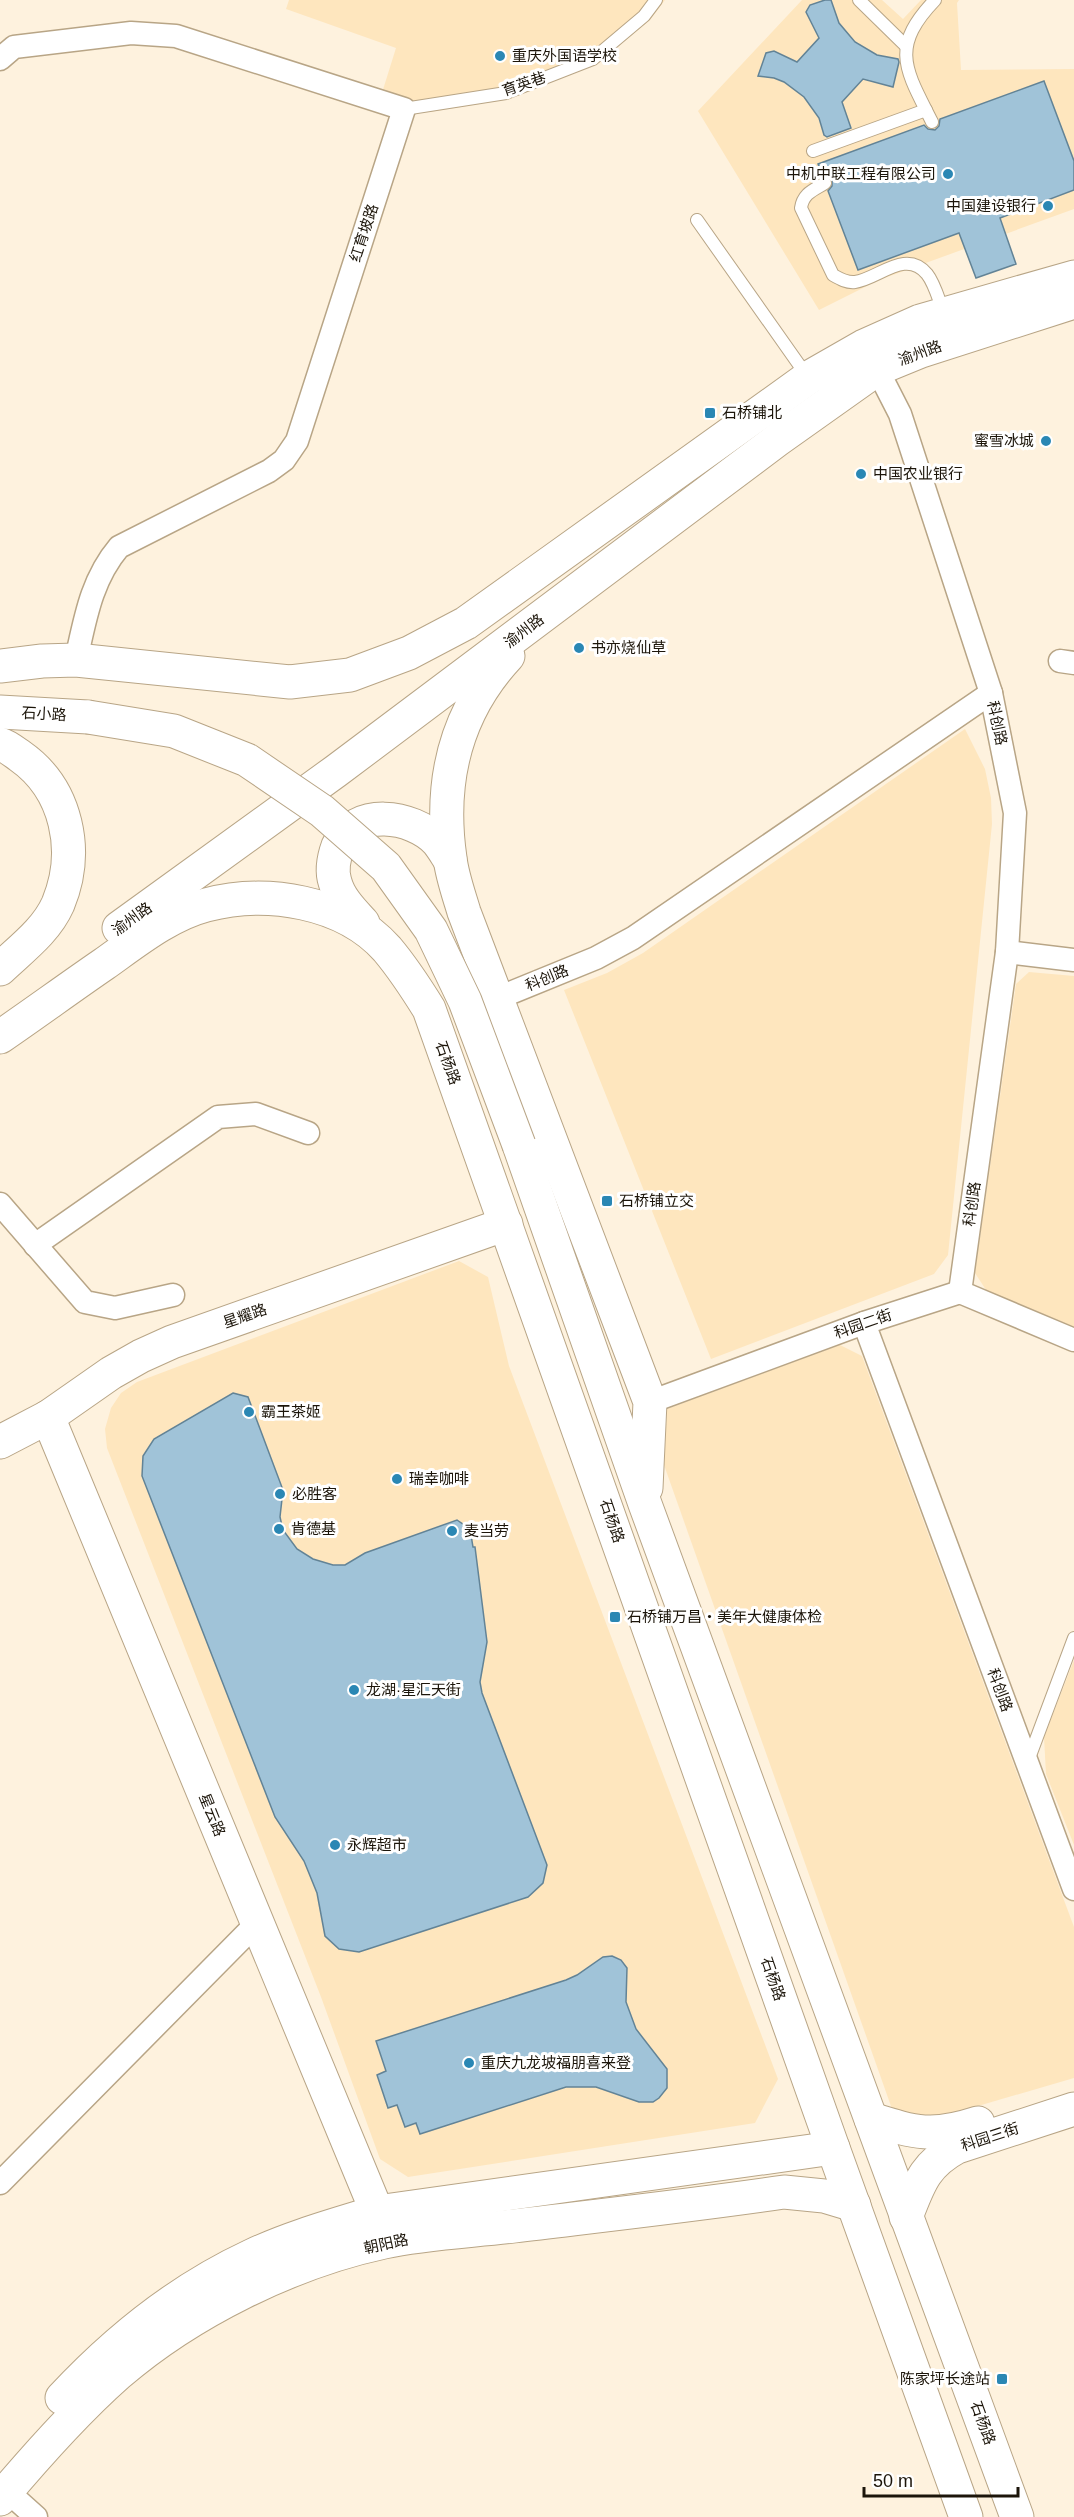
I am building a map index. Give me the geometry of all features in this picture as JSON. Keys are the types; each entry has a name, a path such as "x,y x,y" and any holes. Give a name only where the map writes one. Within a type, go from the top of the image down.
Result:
{"main road":[{"name":"渝州路","path":"0,666 76,660 290,682 350,675 409,653 466,623 808,378 864,346 920,321 1074,277"},
{"name":"渝州路","path":"0,1014 336,771 777,440 877,369 921,351 1074,302"},
{"path":"548,613 489,677 462,725 449,772 446,818 450,860 464,912 650,1402 645,1504"},
{"name":"石小路","path":"0,712 88,717 174,731 247,760 322,811 386,867 431,930 465,1001 519,1145"},
{"path":"0,744 31,764 51,786 65,816 68,844 66,874 57,904 39,933 0,969"},
{"path":"386,948 340,896 334,881 333,869 335,853 341,841 352,828 364,821 395,820 424,832 437,841 450,860"},
{"name":"石杨路","path":"0,1037 153,929 205,905 266,898 299,902 329,910 361,928 386,948 408,975 429,1009 966,2517"},
{"name":"石杨路","path":"519,1145 645,1504 1017,2517"},
{"name":"星耀路","path":"0,1442 48,1417 111,1373 172,1342 506,1224"},
{"name":"星云路","path":"48,1417 377,2212"},
{"name":"科园三街","path":"871,2119 922,2133 951,2132 1074,2092"},
{"name":"科园三街","path":"906,2217 921,2178 942,2155 957,2147 1074,2109"},
{"name":"朝阳路","path":"2,2486 72,2388 103,2356 145,2320 198,2283 252,2255 308,2233 377,2212 833,2148"},
{"path":"693,2169 706,2174 711,2185 709,2198 696,2204"},
{"name":"朝阳路","path":"2,2486 119,2373 175,2332 210,2310 258,2285 318,2262 384,2241 784,2192 824,2196 854,2205"}],"street":[{"path":"0,59 14,47 131,33 176,36 404,109"},
{"name":"红育坡路","path":"76,660 95,583 106,563 119,547 269,471 284,460 297,441 404,109"},
{"path":"877,369 900,414 991,693"},
{"name":"科创路","path":"498,998 596,958 633,938 991,693 1015,813 1007,952 960,1292"},
{"path":"1007,952 1074,960"},
{"path":"36,1245 218,1117 256,1114 308,1133"},
{"path":"0,1204 85,1302 115,1308 173,1295"},
{"path":"960,1292 1074,1340"},
{"name":"科园二街","path":"650,1402 864,1323 960,1292"},
{"name":"科创路","path":"864,1323 1074,1889"},
{"path":"0,2182 257,1923"},
{"path":"2,2486 36,2517"}],"lane":[{"name":"育英巷","path":"404,109 506,93 593,58 644,16 656,0"},
{"path":"859,0 906,46"},
{"path":"932,122 909,74 906,46 918,19 935,0"},
{"path":"813,151 926,110"},
{"path":"825,183 806,194 801,208 833,275 844,281 855,282 896,264 908,264 920,268 928,275 944,314"},
{"path":"697,220 808,378"},
{"path":"1027,1762 1074,1638"}],"shaded area":[{"name":"重庆外国语学校","path":"289,0 665,0 650,20 598,63 510,99 430,112 381,96 396,48 286,9"},
{"name":"中机中联工程有限公司","path":"802,0 882,0 903,19 921,0 959,0 957,3 961,70 1074,69 1074,209 879,280 819,310 698,111"},
{"path":"965,729 985,769 991,798 992,824 948,1255 934,1274 711,1359 564,990 607,973 643,953"},
{"path":"1029,972 1074,976 1074,1327 986,1290 975,1273 1016,984"},
{"name":"龙湖·星汇天街","path":"459,1261 488,1277 509,1366 778,2079 755,2123 408,2177 380,2159 321,1997 107,1448 105,1429 111,1408 121,1393 137,1382"},
{"path":"840,1345 862,1356 1074,1927 1074,2078 920,2123 892,2109 664,1465 667,1409"},
{"path":"1074,1660 1074,1845 1046,1774 1044,1737"}],"building":[{"path":"831,0 839,23 855,42 877,55 898,59 899,62 893,87 863,79 842,102 851,128 827,137 824,135 819,118 804,97 784,82 758,76 766,53 774,51 797,62 819,38 806,12 810,5"},
{"name":"中机中联工程有限公司","path":"1044,81 1074,161 1074,190 1000,218 1016,264 976,278 959,233 858,270 828,191 832,186 832,179 822,175 818,164 924,125 928,129 935,130 939,126 940,119"},
{"name":"龙湖·星汇天街","path":"233,1393 248,1397 283,1490 280,1517 283,1530 297,1549 313,1559 333,1565 345,1565 365,1553 457,1520 470,1529 473,1547 475,1547 487,1642 480,1682 482,1693 547,1865 543,1883 528,1897 359,1952 339,1949 325,1936 317,1893 304,1861 275,1817 142,1476 143,1456 154,1439"},
{"path":"612,1956 621,1960 627,1968 626,2002 636,2029 667,2069 667,2088 659,2098 653,2102 639,2102 596,2087 566,2087 420,2134 416,2123 405,2127 397,2105 388,2108 377,2075 386,2071 376,2041 566,1980 603,1957"}],"place":[{"name":"重庆外国语学校","path":"500,56"},
{"name":"中机中联工程有限公司","path":"948,174"},
{"name":"中国建设银行","path":"1048,206"},
{"name":"石桥铺北","path":"710,413"},
{"name":"蜜雪冰城","path":"1046,441"},
{"name":"中国农业银行","path":"861,474"},
{"name":"书亦烧仙草","path":"579,648"},
{"name":"石桥铺立交","path":"607,1201"},
{"name":"霸王茶姬","path":"249,1412"},
{"name":"瑞幸咖啡","path":"397,1479"},
{"name":"必胜客","path":"280,1494"},
{"name":"肯德基","path":"279,1529"},
{"name":"麦当劳","path":"452,1531"},
{"name":"石桥铺万昌‧美年大健康体检","path":"615,1617"},
{"name":"龙湖·星汇天街","path":"354,1690"},
{"name":"永辉超市","path":"335,1845"},
{"name":"重庆九龙坡福朋喜来登","path":"469,2063"},
{"name":"陈家坪长途站","path":"1002,2379"}]}
